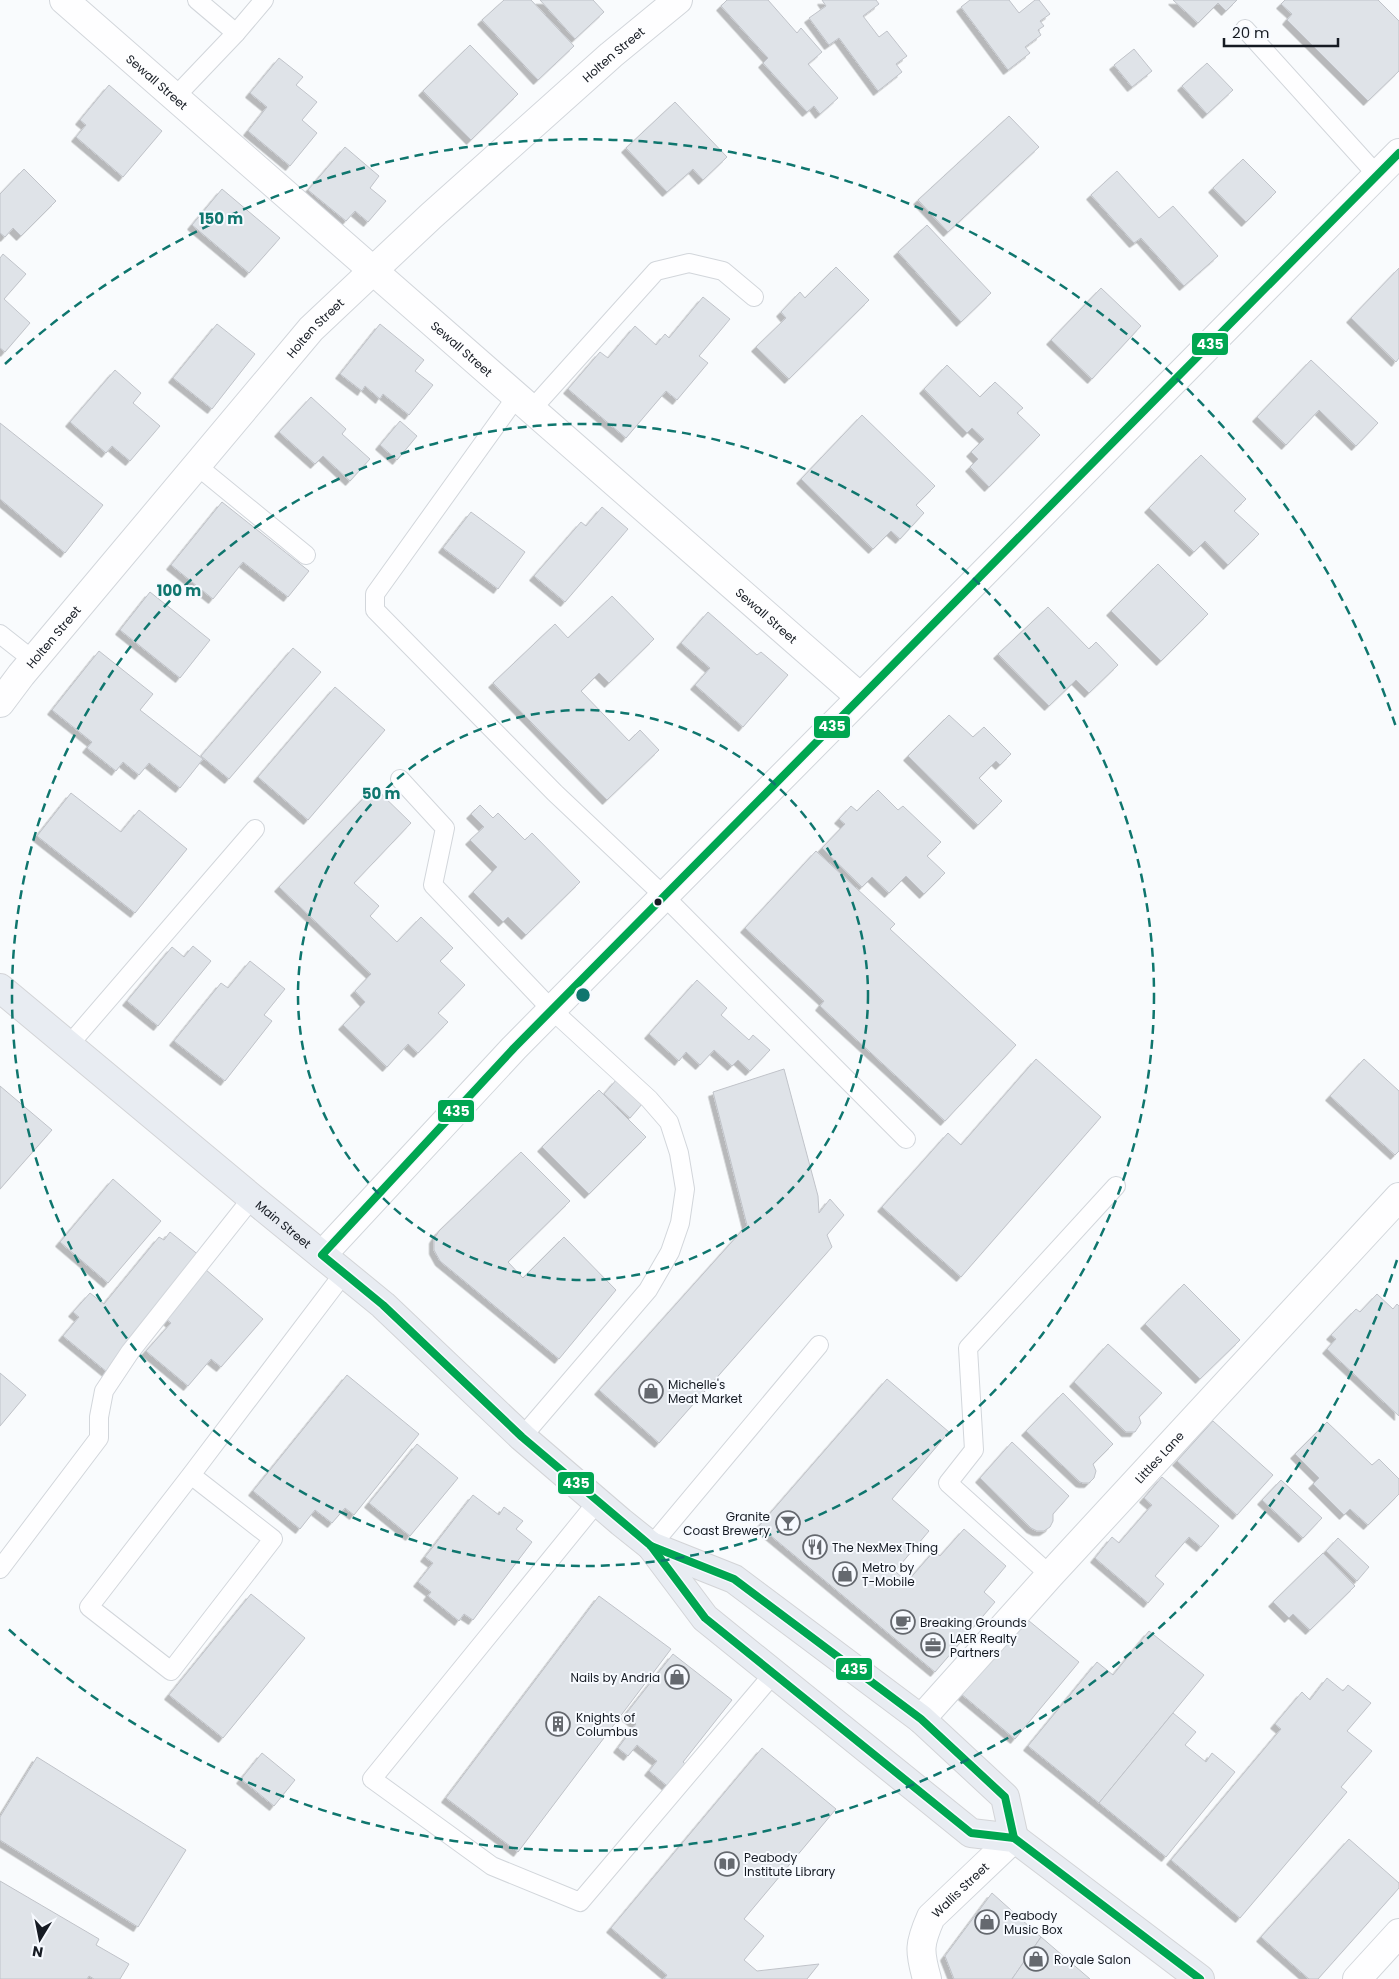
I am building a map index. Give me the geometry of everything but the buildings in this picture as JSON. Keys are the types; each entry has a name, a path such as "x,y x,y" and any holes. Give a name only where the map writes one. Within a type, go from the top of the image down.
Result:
{"main road":[{"name":"Main Street","path":"2,993 69,1045 383,1305 522,1437 651,1546 705,1618 971,1833 1014,1838 1005,1797 921,1719 734,1579 651,1546"},
{"path":"1014,1838 1200,1979"}],"street":[{"name":"Sewall Street","path":"64,0 860,697"},
{"name":"Holten Street","path":"0,703 33,660 311,329 372,270 611,55 678,0"},
{"path":"322,1255 514,1048 1399,153"},
{"name":"Littles Lane","path":"921,1719 1050,1575 1399,1197"},
{"name":"Wallis Street","path":"927,1979 920,1953 924,1934 931,1917 1014,1838"},
{"path":"1357,1979 1399,1933"}],"lane":[{"path":"197,0 236,33"},
{"path":"175,97 236,33 264,0"},
{"path":"1245,29 1377,175"},
{"path":"754,297 724,271 689,263 656,271 524,403 375,594 375,610 555,792 664,895 906,1139"},
{"path":"196,465 306,555"},
{"path":"0,634 33,660"},
{"path":"400,779 445,828 433,885 552,1010 649,1099 669,1122 679,1153 685,1188 680,1223 670,1252 648,1290 522,1437"},
{"path":"69,1045 255,829"},
{"path":"1050,1575 948,1483 974,1450 968,1348 1116,1186"},
{"path":"0,1569 99,1438 99,1417 104,1390 130,1352 252,1198"},
{"path":"191,1476 273,1540 171,1671 89,1607 191,1476 344,1273"},
{"path":"651,1546 819,1345"},
{"path":"598,1501 372,1779 492,1866 580,1902 774,1674"}],"transit line":[{"name":"435","path":"1200,1979 1014,1838 971,1833 705,1618 651,1546 522,1437 383,1305 322,1255 514,1048 1399,153"},
{"name":"435","path":"651,1546 734,1579 921,1719 1005,1797 1014,1838"}],"place":[{"name":"Michelle's Meat Market","path":"651,1391"},
{"name":"Granite Coast Brewery","path":"788,1523"},
{"name":"The NexMex Thing","path":"815,1547"},
{"name":"Metro by T-Mobile","path":"845,1574"},
{"name":"Breaking Grounds","path":"903,1622"},
{"name":"LAER Realty Partners","path":"933,1645"},
{"name":"Nails by Andria","path":"677,1677"},
{"name":"Knights of Columbus","path":"558,1724"},
{"name":"Peabody Institute Library","path":"727,1864"},
{"name":"Peabody Music Box","path":"987,1922"},
{"name":"Royale Salon","path":"1036,1959"}]}
